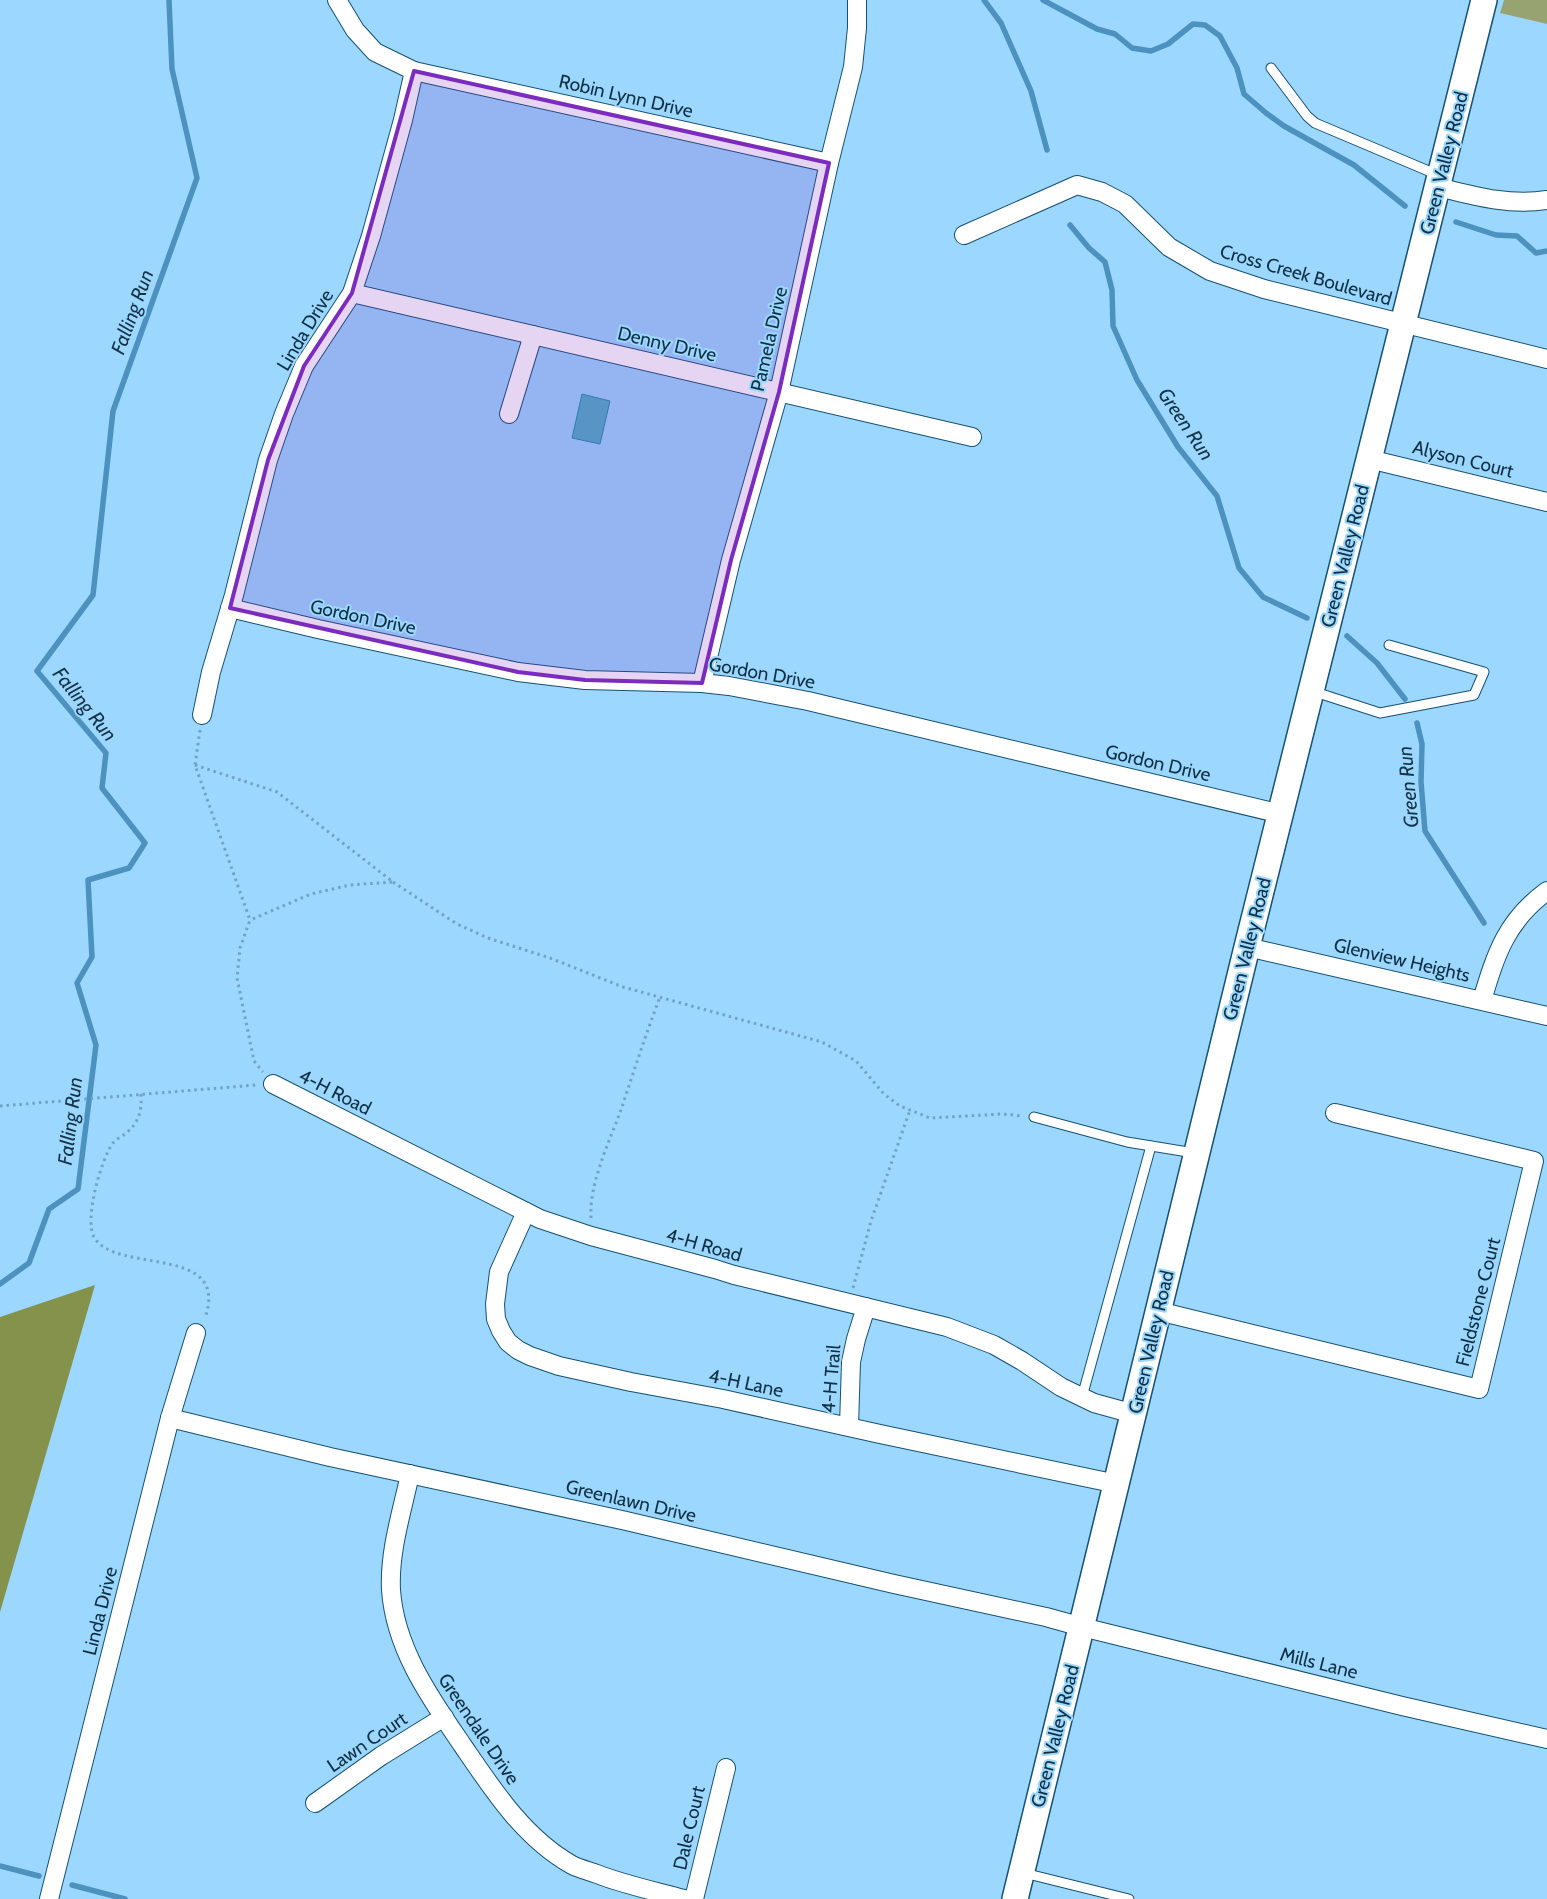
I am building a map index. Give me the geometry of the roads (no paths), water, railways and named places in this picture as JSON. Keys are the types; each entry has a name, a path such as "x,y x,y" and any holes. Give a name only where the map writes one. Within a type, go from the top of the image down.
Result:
{"street":[{"path":"337,0 355,30 374,52 414,71"},
{"name":"Pamela Drive","path":"702,683 731,560 779,392 829,163 853,67 857,28 857,0"},
{"name":"Green Valley Road","path":"1015,1899 1248,946 1484,0"},
{"name":"Robin Lynn Drive","path":"414,71 829,163"},
{"name":"Linda Drive","path":"202,715 211,672 230,608 268,460 284,414 304,366 352,293 371,236 403,120 414,71"},
{"path":"1439,182 1510,203 1547,200"},
{"name":"Cross Creek Boulevard","path":"964,235 1077,185 1102,192 1125,204 1169,247 1210,271 1264,289 1547,359"},
{"name":"Denny Drive","path":"352,293 972,437"},
{"path":"508,414 533,335"},
{"name":"Alyson Court","path":"1369,459 1547,502"},
{"name":"Gordon Drive","path":"230,608 518,672 586,680 702,683 729,686 808,701 1281,814"},
{"path":"1482,1000 1496,954 1511,927 1534,900 1547,891"},
{"name":"Glenview Heights","path":"1248,946 1547,1016"},
{"name":"4-H Road","path":"273,1084 526,1212 591,1236 734,1275 947,1327 994,1345 1061,1387 1094,1403 1134,1414"},
{"name":"Fieldstone Court","path":"1158,1311 1479,1389 1534,1161 1335,1113"},
{"name":"4-H Lane","path":"526,1212 500,1272 495,1304 496,1319 501,1332 508,1342 530,1356 559,1366 1116,1484"},
{"name":"4-H Trail","path":"849,1426 851,1362 866,1307"},
{"name":"Linda Drive","path":"49,1899 170,1418 196,1333"},
{"name":"Greenlawn Drive","path":"170,1418 330,1457 622,1520 894,1584 1046,1617 1082,1627"},
{"name":"Greendale Drive","path":"410,1474 394,1546 391,1573 394,1607 402,1641 419,1677 444,1717 507,1808 537,1840 554,1854 573,1865 616,1881 684,1899"},
{"name":"Mills Lane","path":"1082,1627 1402,1706 1547,1739"},
{"name":"Lawn Court","path":"315,1803 381,1756 444,1717"},
{"name":"Dale Court","path":"694,1899 726,1768"}],"lane":[{"path":"1271,68 1307,116 1315,123 1439,182"},
{"path":"1312,691 1380,713 1474,695 1484,672 1390,645"},
{"path":"1034,1117 1127,1142 1197,1154"},
{"path":"1082,1397 1152,1146"},
{"path":"1022,1872 1129,1899"},
{"path":"1085,1899 1088,1889"}],"waterway":[{"name":"Falling Run","path":"0,1284 29,1263 49,1209 78,1189 96,1045 77,983 92,957 88,880 129,868 145,843 102,788 106,753 37,671 93,595 113,411 197,178 172,69 169,0"},
{"name":"Green Run","path":"984,0 1001,23 1031,91 1047,150"},
{"path":"1043,0 1097,29 1115,34 1132,48 1151,51 1168,44 1193,24 1205,25 1220,36 1237,68 1244,94 1284,126 1354,165 1405,206"},
{"path":"1456,222 1496,235 1517,236 1536,253 1547,251"},
{"name":"Green Run","path":"1070,225 1089,248 1105,262 1112,290 1113,326 1137,380 1178,447 1217,496 1239,568 1263,597 1307,618"},
{"name":"Green Run","path":"1347,636 1377,663 1405,699"},
{"name":"Green Run","path":"1417,723 1422,744 1421,782 1425,831 1484,923"},
{"path":"0,1866 39,1876"},
{"path":"72,1885 125,1899"}]}
